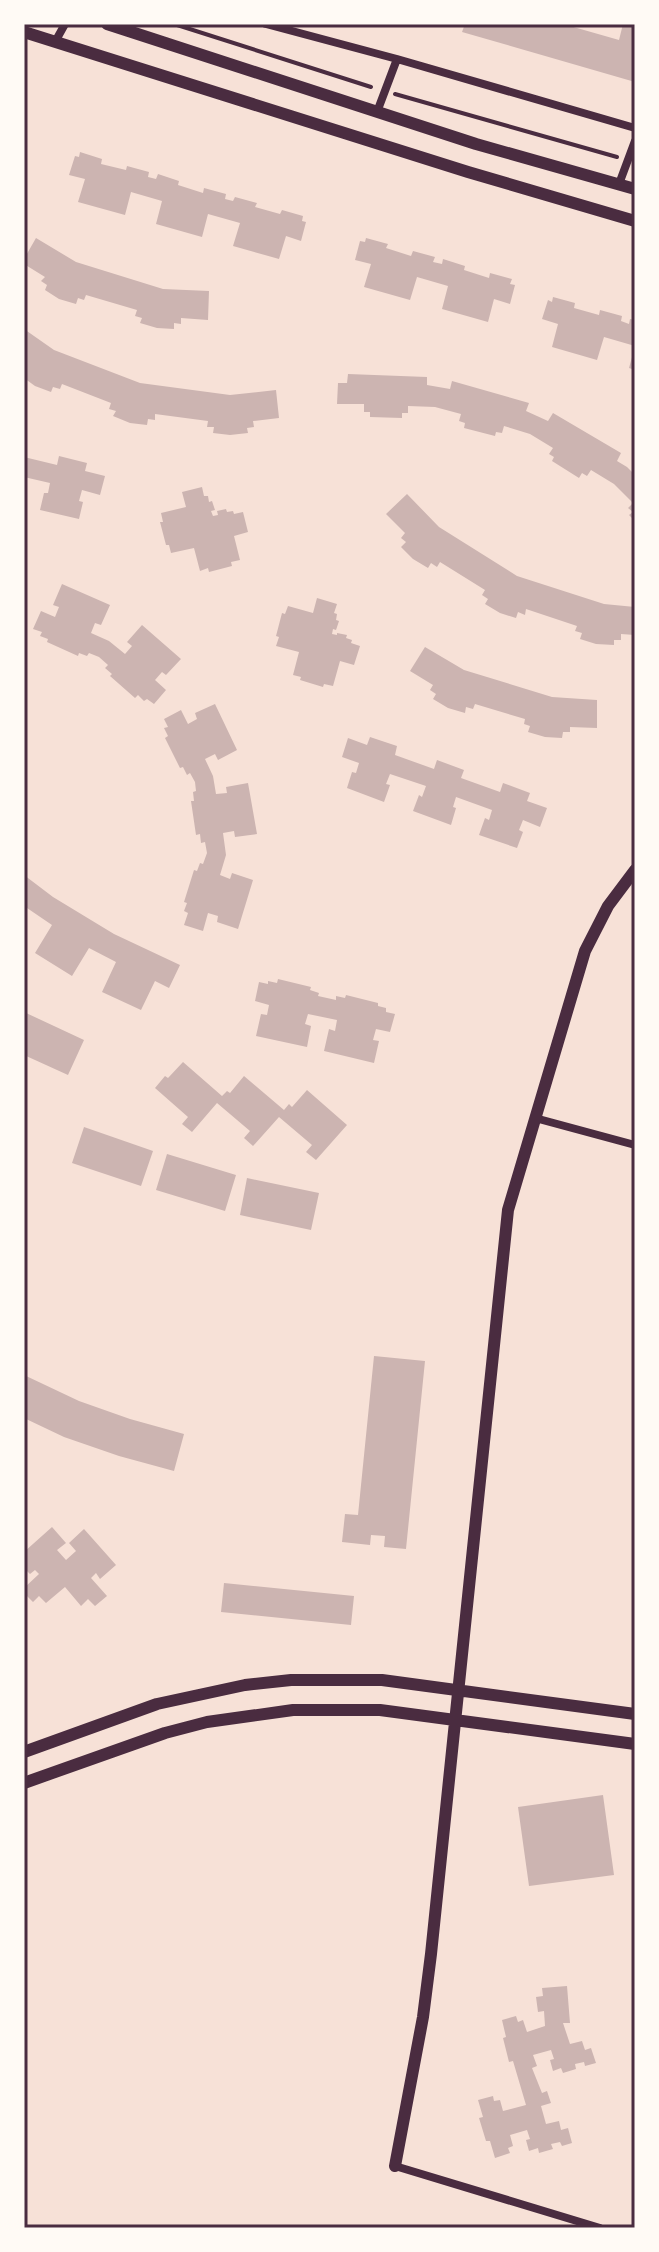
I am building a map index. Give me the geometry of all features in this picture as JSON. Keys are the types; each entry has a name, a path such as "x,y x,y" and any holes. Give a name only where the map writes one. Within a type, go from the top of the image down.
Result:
{"street":[{"path":"55,42 65,24"},
{"path":"107,24 476,144 635,189"},
{"path":"266,24 635,128"},
{"path":"24,32 468,172 635,221"},
{"path":"377,112 397,59"},
{"path":"619,184 635,141"},
{"path":"600,2228 395,2166 423,2017 508,1210 585,951 608,906 635,870"},
{"path":"535,1118 635,1145"},
{"path":"24,1752 157,1704 245,1685 291,1680 382,1680 635,1714"},
{"path":"24,1783 165,1733 207,1722 293,1710 380,1710 635,1744"}],"path":[{"path":"174,24 442,109 602,153"}],"building":[{"path":"465,24 563,24 619,40 623,24 635,24 635,82 462,32"},
{"path":"80,152 102,159 101,164 126,170 127,166 149,172 148,177 156,179 158,174 203,193 204,188 226,194 225,199 233,201 235,197 280,214 282,210 303,216 302,221 306,222 301,241 286,236 279,259 233,246 240,223 208,214 202,237 156,224 162,201 131,192 125,215 78,202 85,179 69,175 75,156 79,157"},
{"path":"36,238 76,262 163,289 209,291 208,320 181,318 181,324 174,323 174,329 157,328 140,323 142,318 135,316 137,310 86,295 84,300 78,298 76,304 59,299 45,290 47,285 41,281 45,277 24,264"},
{"path":"366,238 388,244 386,248 411,256 413,251 435,257 433,262 442,264 443,259 465,266 464,270 489,278 490,273 512,279 510,284 515,285 510,304 494,299 488,322 442,309 448,286 417,277 410,300 364,287 371,264 355,260 360,241 365,242"},
{"path":"553,297 575,303 574,308 599,315 600,310 622,316 621,321 629,324 630,319 635,320 635,346 604,337 597,360 552,347 558,324 542,319 548,300 552,302"},
{"path":"24,329 54,350 140,383 230,395 276,390 279,418 253,421 254,427 247,428 248,433 230,435 213,433 214,427 207,427 208,421 155,414 155,420 148,419 147,425 130,423 113,416 116,411 109,409 111,403 62,384 60,389 53,387 51,392 24,378"},
{"path":"635,350 635,370 629,368"},
{"path":"348,374 427,377 427,385 450,389 452,381 529,403 526,411 548,421 553,413 621,453 617,461 635,475 635,521 629,515 633,512 628,508 633,503 614,484 591,470 587,476 582,473 579,478 552,461 554,457 549,454 553,448 530,434 504,426 502,433 496,432 495,436 464,428 465,423 459,421 461,414 435,407 408,406 408,413 402,413 402,418 370,417 370,412 364,412 364,404 337,404 338,383 347,383"},
{"path":"59,456 87,463 85,471 105,476 100,495 82,490 79,519 40,510 50,483 24,477 24,457 57,465"},
{"path":"202,487 204,496 208,496 209,502 212,501 213,516 218,515 217,511 226,509 234,514 243,512 248,532 234,536 240,560 231,562 232,566 209,572 208,568 200,571 194,548 171,553 160,522 163,522 161,513 186,507 182,492"},
{"path":"407,494 439,527 517,576 604,604 635,607 635,635 621,634 621,640 614,640 614,645 596,644 580,639 582,633 575,631 577,626 526,609 525,615 518,612 516,618 485,604 488,599 482,595 485,590 440,562 437,567 431,563 428,568 401,547 406,542 401,538 405,533 386,514"},
{"path":"62,584 110,605 101,625 95,623 91,633 109,641 125,654 132,646 127,642 142,625 181,659 166,675 162,672 155,680 166,690 154,704 138,695 135,698 110,676 112,674 105,668 108,665 99,657 89,653 87,656 79,653 78,656 47,642 48,639 40,636 42,632 33,629 41,611 55,617 59,607 53,605"},
{"path":"317,598 337,604 334,613 339,621 332,634 347,635 351,643 360,646 354,665 340,661 333,686 324,684 323,687 300,680 301,677 293,675 299,652 276,646 282,613 285,614 288,606 313,613"},
{"path":"425,647 464,670 552,697 597,700 597,728 570,727 570,732 563,732 562,738 545,737 528,732 530,726 524,724 525,719 475,704 473,709 466,707 465,713 448,708 433,699 436,694 430,690 433,685 410,671"},
{"path":"215,704 237,750 218,760 215,754 205,759 213,776 216,794 227,793 226,787 248,783 257,834 235,837 234,831 223,833 226,855 220,875 230,879 232,873 253,880 238,929 217,922 218,916 208,913 203,931 184,925 188,913 184,911 187,903 184,902 194,870 197,871 200,863 203,864 207,853 205,842 201,843 200,834 196,835 191,801 194,801 195,782 190,773 187,775 183,767 180,768 165,738 168,736 164,728 168,727 164,719 181,710 188,724 197,719 195,713"},
{"path":"370,737 397,746 395,755 434,769 437,760 464,770 461,778 500,792 503,783 530,793 527,801 547,808 540,827 523,820 519,830 523,832 517,848 479,835 485,818 489,820 492,810 456,797 451,825 413,811 426,786 390,774 384,802 347,788 352,772 356,773 359,763 342,757 348,738 367,745"},
{"path":"24,875 53,897 114,934 180,965 169,988 155,981 141,1010 102,992 116,962 89,948 72,976 35,953 52,925 27,908 24,911"},
{"path":"278,979 311,987 310,990 319,993 318,996 336,1000 336,996 345,998 346,995 378,1003 378,1006 386,1008 386,1012 395,1014 390,1032 376,1029 373,1040 379,1041 374,1063 324,1051 329,1029 335,1031 337,1020 308,1014 305,1024 311,1026 307,1047 256,1036 261,1014 267,1015 269,1005 255,1001 259,982 277,983"},
{"path":"24,1012 84,1040 68,1075 24,1055"},
{"path":"183,1062 222,1096 227,1091 230,1093 244,1076 284,1110 289,1104 292,1107 307,1090 347,1125 316,1160 306,1152 312,1145 279,1117 253,1146 244,1138 250,1131 217,1103 192,1132 182,1124 188,1117 155,1088"},
{"path":"84,1127 153,1151 141,1186 72,1163"},
{"path":"167,1154 236,1175 225,1211 156,1190"},
{"path":"247,1178 319,1193 311,1230 240,1215"},
{"path":"374,1356 425,1361 406,1549 384,1547 385,1536 371,1535 370,1545 342,1542 345,1514 358,1515"},
{"path":"24,1375 79,1401 184,1434 174,1471 64,1437 24,1418"},
{"path":"52,1527 66,1543 57,1550 66,1560 76,1551 69,1543 84,1529 116,1565 100,1579 96,1573 91,1578 107,1596 95,1606 88,1599 81,1606 65,1587 46,1603 39,1596 33,1602 24,1593 24,1588 39,1574 35,1570 30,1574 24,1568 24,1552"},
{"path":"224,1583 354,1596 351,1625 221,1612"},
{"path":"603,1795 614,1875 529,1886 518,1807"},
{"path":"567,1986 570,2023 563,2023 570,2044 582,2041 585,2050 591,2048 596,2063 585,2066 584,2062 575,2064 576,2069 563,2073 561,2068 553,2071 551,2050 533,2055 537,2066 532,2068 542,2093 547,2091 551,2103 541,2106 546,2124 559,2121 561,2130 568,2128 572,2143 562,2146 560,2142 551,2144 553,2149 539,2153 538,2148 529,2151 527,2130 510,2135 513,2146 508,2148 510,2153 495,2158 479,2118 483,2117 478,2100 493,2096 494,2101 500,2100 503,2111 526,2105 513,2061 509,2062 502,2020 516,2016 518,2022 523,2020 527,2032 545,2026 544,2011 538,2012 536,1997 543,1996 542,1988"}]}
